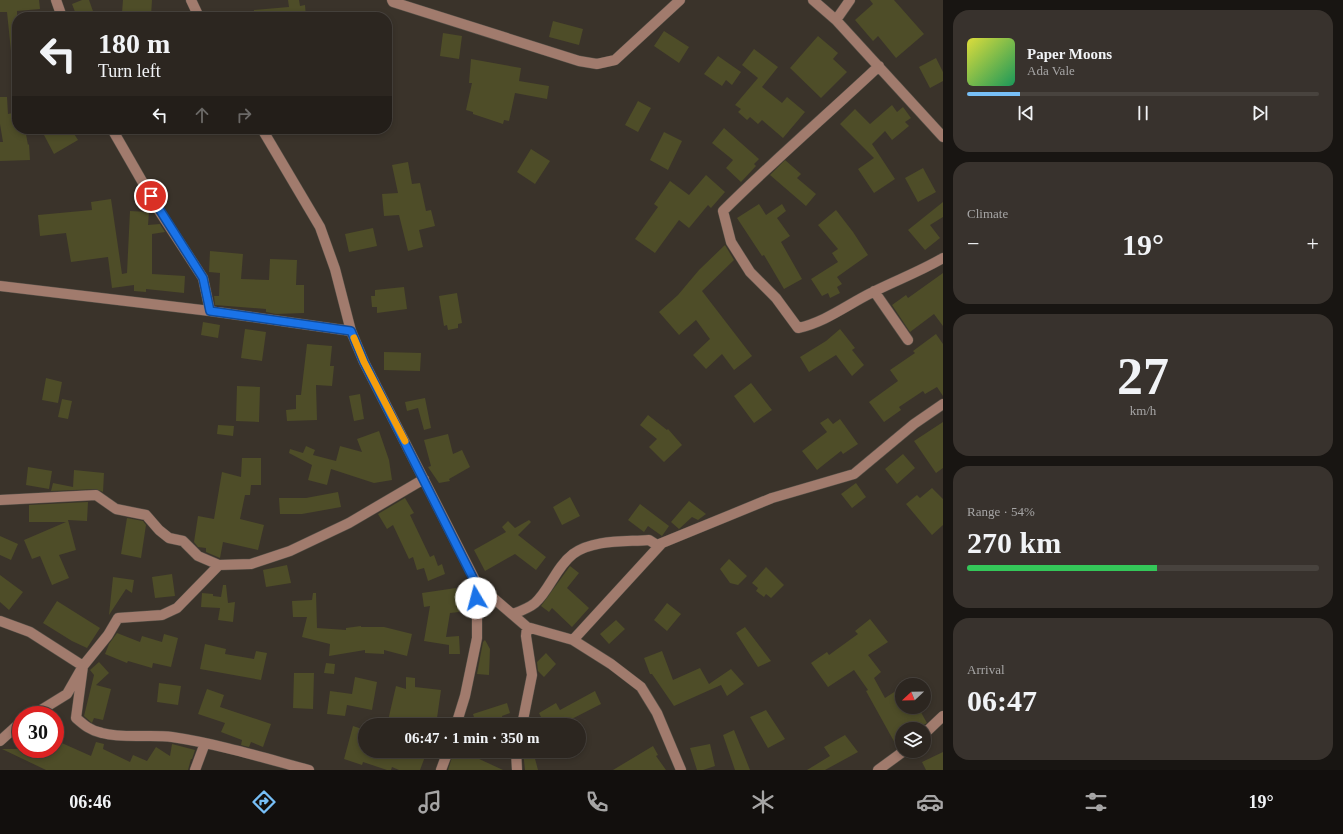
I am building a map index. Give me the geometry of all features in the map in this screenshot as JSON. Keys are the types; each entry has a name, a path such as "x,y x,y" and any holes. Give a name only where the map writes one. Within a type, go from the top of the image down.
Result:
{"street":[{"path":"56,0 60,12"},
{"path":"191,0 197,12"},
{"path":"392,0 393,2 508,39 579,61 597,64 615,60 680,0"},
{"path":"813,0 836,20 943,137"},
{"path":"836,20 850,0"},
{"path":"879,66 815,126 761,173 723,211 731,242 750,272 776,298 798,328 814,324 874,291 925,269 943,258"},
{"path":"115,134 158,209 203,278 210,311"},
{"path":"265,134 320,227 335,269 351,331 364,362 476,584 527,627 573,640 611,664 641,687 657,713 681,770"},
{"path":"0,286 210,311 351,331"},
{"path":"874,291 908,340"},
{"path":"513,614 526,609 537,602 565,561 575,553 595,545 619,542 649,540 657,546 772,498 854,474 914,424 943,404"},
{"path":"0,500 96,495 116,509 146,515 159,530 170,538 183,541 198,556 219,565 251,564 290,551 349,523 424,479"},
{"path":"573,640 662,543"},
{"path":"48,706 67,694 83,666 108,635 118,618 162,615 178,608 219,565"},
{"path":"458,718 465,696 477,638 476,584"},
{"path":"0,620 30,632 83,666"},
{"path":"523,718 532,675 526,636 527,627"},
{"path":"83,666 76,718 86,727 100,733 116,737 170,737 205,743 309,770"},
{"path":"931,727 943,716"},
{"path":"0,741 12,730"},
{"path":"195,770 205,743"},
{"path":"441,770 445,758"},
{"path":"517,758 518,770"},
{"path":"878,770 895,758"}],"building":[{"path":"0,0 39,0 40,9 12,12 12,51 7,12 0,12"},
{"path":"82,0 89,0 93,12 75,12 72,4"},
{"path":"123,0 152,0 151,12 122,12"},
{"path":"288,0 299,0 300,6 305,5 306,12 254,12 254,10 289,7"},
{"path":"870,0 894,0 924,34 896,58 878,36 873,41 855,20 873,4"},
{"path":"553,21 583,29 579,45 549,37"},
{"path":"664,31 689,47 679,63 654,46"},
{"path":"443,33 462,36 459,59 440,56"},
{"path":"818,36 838,53 833,59 847,72 821,98 790,68"},
{"path":"754,49 778,67 762,87 782,103 787,97 805,112 783,138 762,120 758,124 750,117 747,120 738,112 741,109 735,105 758,78 742,65"},
{"path":"718,56 741,72 732,85 726,80 722,86 704,74"},
{"path":"936,58 943,72 943,81 930,88 919,67"},
{"path":"471,59 521,68 519,81 549,86 547,99 515,93 509,121 504,120 503,124 473,114 473,112 466,110 472,83 469,83"},
{"path":"0,97 7,97 8,114 12,113 12,134 26,134 28,145 29,144 30,160 0,161 0,142 3,142 0,124"},
{"path":"638,101 651,108 638,132 625,125"},
{"path":"892,105 897,112 903,107 911,118 905,122 909,126 892,140 885,131 872,144 895,179 874,193 858,169 874,158 840,124 855,109 870,124"},
{"path":"724,128 759,159 754,164 756,166 741,182 726,168 733,160 712,143"},
{"path":"664,132 682,141 668,170 650,160"},
{"path":"74,134 78,140 54,154 44,135"},
{"path":"531,149 550,161 535,184 517,172"},
{"path":"785,160 801,174 797,178 816,194 806,206 770,175"},
{"path":"408,162 412,184 420,183 426,211 431,210 435,226 419,230 423,247 408,251 399,215 384,216 382,194 398,193 392,165"},
{"path":"923,168 936,192 918,202 905,178"},
{"path":"706,175 725,192 711,208 708,205 689,228 679,220 655,253 635,239 658,207 654,204 670,181 689,195"},
{"path":"111,199 122,274 127,273 130,211 149,212 148,225 160,224 165,232 152,234 152,274 185,276 184,293 146,289 146,292 134,291 134,285 112,288 108,257 71,262 66,233 40,236 38,215 92,210 91,202"},
{"path":"943,202 943,217 930,225 940,238 925,250 908,230"},
{"path":"759,204 766,215 782,204 786,211 777,218 790,236 781,242 802,279 784,289 764,255 762,256 737,218"},
{"path":"836,210 868,255 837,277 842,284 837,287 840,293 830,298 828,293 822,296 811,279 838,262 832,253 838,249 818,225"},
{"path":"373,228 377,246 349,252 345,234"},
{"path":"725,245 734,260 702,291 752,356 734,370 722,354 706,369 693,355 710,339 696,320 679,335 659,312 678,295 699,270"},
{"path":"210,251 243,254 241,279 269,280 270,259 297,260 296,285 304,285 304,313 276,314 266,312 266,309 215,305 214,296 219,296 220,273 209,272"},
{"path":"943,273 943,326 934,314 910,332 892,305 906,295 908,298"},
{"path":"404,287 407,309 377,313 377,307 372,307 371,296 375,296 375,290"},
{"path":"457,293 462,323 458,324 458,328 448,330 447,325 444,326 439,296"},
{"path":"203,322 220,325 218,338 201,335"},
{"path":"245,329 266,332 262,361 241,358"},
{"path":"840,329 855,348 852,350 864,365 852,376 836,355 809,372 800,357 826,341"},
{"path":"936,334 943,344 943,396 937,387 925,394 923,391 899,407 901,410 884,422 869,402 898,381 890,370 915,353 913,351"},
{"path":"307,344 332,346 330,366 334,366 332,386 316,385 317,420 287,421 286,410 296,409 296,395 301,395"},
{"path":"384,352 421,353 420,371 384,370"},
{"path":"46,378 62,382 58,403 42,400"},
{"path":"751,383 772,410 754,423 734,396"},
{"path":"237,386 260,387 259,422 236,421"},
{"path":"360,394 364,419 354,421 349,396"},
{"path":"425,398 431,428 424,430 418,408 407,411 405,402"},
{"path":"62,399 72,401 68,419 58,417"},
{"path":"648,415 667,430 668,429 682,445 664,462 649,447 657,439 640,425"},
{"path":"828,418 833,424 840,419 858,444 843,454 841,451 817,470 802,451 827,432 820,423"},
{"path":"943,422 943,468 936,473 914,441"},
{"path":"218,425 234,426 233,436 217,434"},
{"path":"379,431 389,460 392,480 374,483 331,469 327,485 308,480 312,465 289,453 290,449 303,453 306,446 315,450 313,455 336,461 340,446 362,452 357,439"},
{"path":"448,434 453,454 462,450 470,467 449,479 450,481 439,483 428,467 431,466 424,440"},
{"path":"903,454 915,468 897,484 885,469"},
{"path":"242,458 261,458 261,485 251,485 250,495 245,495 240,519 264,525 258,550 223,542 220,558 206,552 206,548 198,547 194,542 198,516 214,519 222,472 241,477"},
{"path":"28,467 52,471 49,489 26,485"},
{"path":"74,470 104,473 103,492 96,489 51,491 53,483 73,487"},
{"path":"856,483 866,497 852,508 841,494"},
{"path":"932,488 943,499 943,525 932,535 906,504 917,495 920,498"},
{"path":"338,492 341,507 302,514 280,514 279,498 306,498"},
{"path":"570,497 580,516 562,525 553,507"},
{"path":"405,498 414,513 410,515 430,557 434,555 438,566 442,564 445,574 428,581 424,568 417,570 413,557 409,559 393,525 387,529 378,514"},
{"path":"689,501 706,514 698,520 692,517 679,529 671,522"},
{"path":"88,502 87,521 68,520 76,550 59,555 69,578 52,585 40,556 32,559 24,540 66,522 29,522 29,505"},
{"path":"640,504 669,526 662,536 648,526 644,532 628,520"},
{"path":"127,518 143,521 146,525 141,558 121,554"},
{"path":"529,520 531,522 518,535 546,557 536,570 515,554 485,571 474,550 506,532 502,527 508,521 515,528"},
{"path":"0,536 18,544 11,560 0,555"},
{"path":"729,559 747,576 738,585 730,583 720,569"},
{"path":"287,565 291,583 266,587 263,570"},
{"path":"570,566 579,573 567,588 589,608 572,627 552,608 549,612 541,606"},
{"path":"766,567 784,585 771,598 766,594 764,597 756,591 758,588 752,583"},
{"path":"172,574 175,596 155,598 152,577"},
{"path":"0,575 23,592 9,610 0,602"},
{"path":"113,577 134,580 132,593 126,589 109,615"},
{"path":"223,585 226,585 228,603 235,602 233,622 218,620 220,608 201,607 202,593 213,594 213,596 221,597"},
{"path":"456,588 459,612 450,613 446,637 459,636 460,654 449,654 449,645 424,641 430,606 424,607 422,593"},
{"path":"313,593 316,593 317,628 346,630 346,628 361,626 384,627 412,634 407,656 384,650 384,654 365,653 365,650 329,656 330,644 302,637 307,617 293,617 292,601 312,600"},
{"path":"57,601 100,628 87,648 72,641 43,623"},
{"path":"667,603 681,614 667,631 654,620"},
{"path":"870,619 888,642 868,655 881,672 874,678 885,698 895,692 895,714 922,714 926,722 895,722 895,743 866,691 868,690 854,670 828,687 811,663 827,652 829,655 858,634 855,631"},
{"path":"616,620 625,629 609,644 600,634"},
{"path":"745,627 771,661 758,667 736,633"},
{"path":"117,633 140,642 142,636 162,642 164,634 178,638 171,667 153,663 152,668 128,661 127,663 105,654 109,644"},
{"path":"485,640 490,649 489,675 477,674 483,642"},
{"path":"205,644 226,649 225,654 254,659 256,651 267,653 261,680 200,669"},
{"path":"662,651 673,680 700,668 709,684 731,669 744,684 727,696 721,685 674,706 652,674 650,674 644,658"},
{"path":"546,653 556,664 544,677 538,671 537,662"},
{"path":"99,662 109,673 96,685 111,689 103,720 94,718 92,723 84,716 94,675 90,670"},
{"path":"326,663 335,664 334,674 324,673"},
{"path":"294,673 314,673 313,709 293,708"},
{"path":"355,677 377,682 372,710 347,705 345,716 327,714 330,691 352,694"},
{"path":"406,677 415,678 415,687 441,690 437,718 389,718 396,686 406,689"},
{"path":"159,683 181,686 178,705 157,702"},
{"path":"207,689 224,695 220,707 271,724 263,747 251,742 249,747 241,745 242,740 221,732 225,723 198,714"},
{"path":"595,691 601,704 574,718 542,718 539,713 556,703 560,710"},
{"path":"507,703 510,713 502,716 502,718 474,718 473,714"},
{"path":"766,710 785,739 768,748 750,717"},
{"path":"353,726 358,728 358,758 424,758 420,770 399,770 392,767 391,770 387,770 363,762 362,765 344,759"},
{"path":"734,730 750,770 735,770 723,735"},
{"path":"845,735 858,752 825,770 807,770 830,756 824,747"},
{"path":"96,742 104,744 103,749 130,762 133,755 147,761 156,747 170,756 172,744 195,750 188,770 46,770 21,758 64,758 64,744 91,756"},
{"path":"710,744 715,766 703,770 697,770 690,748"},
{"path":"653,746 658,755 656,756 666,770 613,770"},
{"path":"2,749 12,749 12,754"},
{"path":"943,752 943,770 926,770 922,762"},
{"path":"452,758 477,758 503,770 448,770"},
{"path":"524,758 535,758 538,770 525,770"}],"slow traffic":[{"path":"354,338 364,362 405,441"}],"route":[{"path":"151,196 203,278 210,311 351,331 364,362 476,584 476,598"}]}
